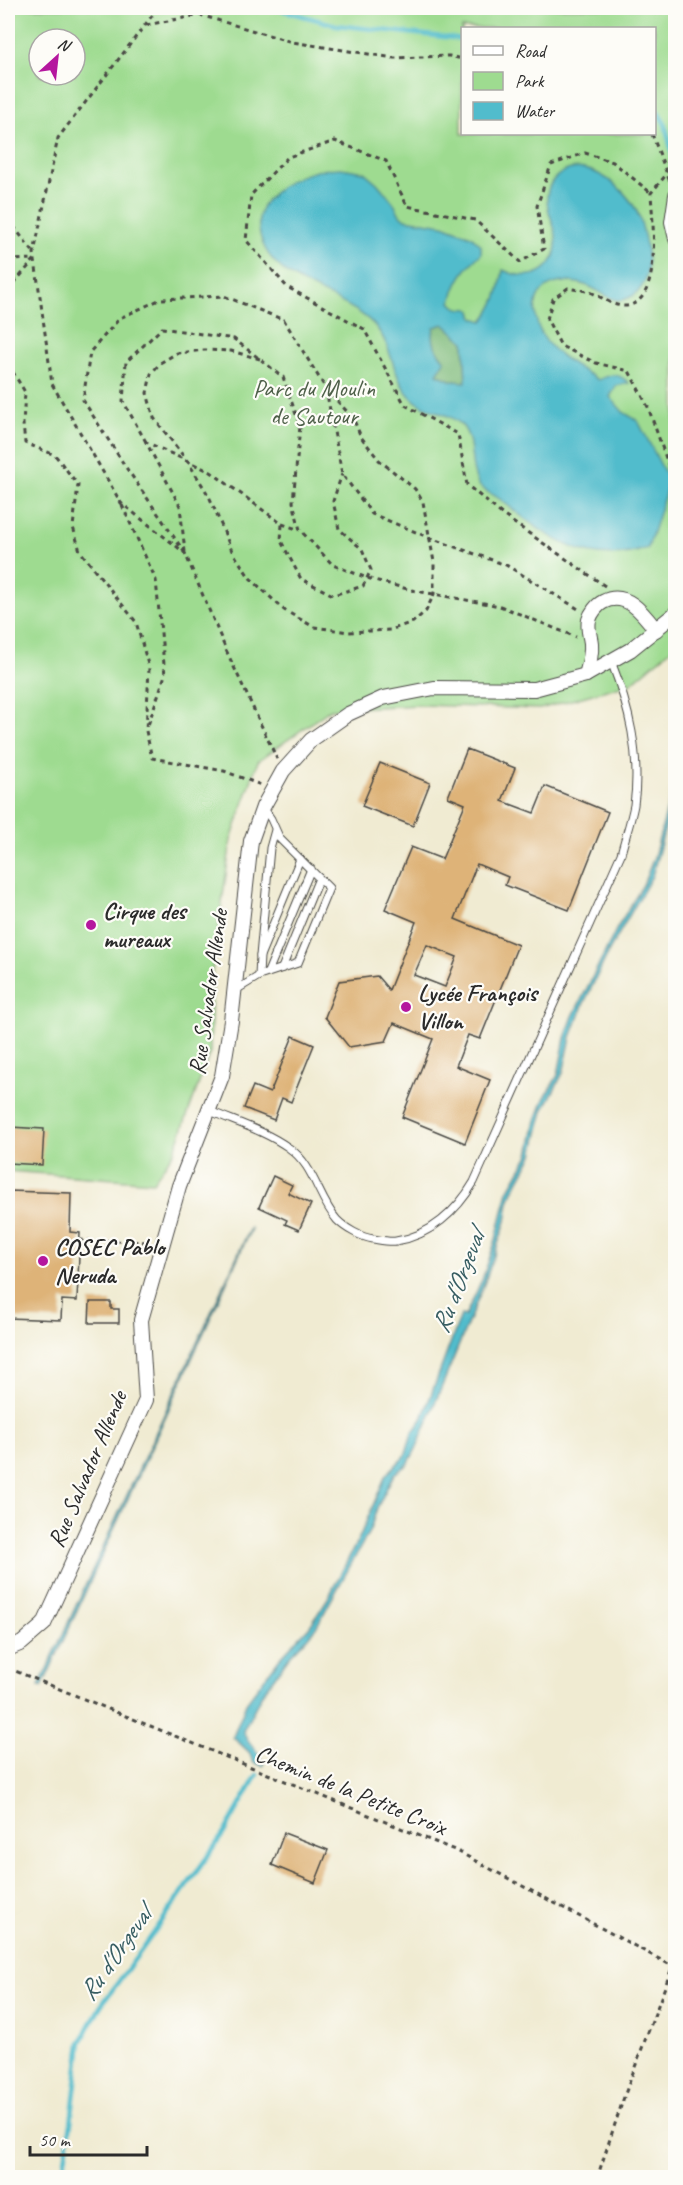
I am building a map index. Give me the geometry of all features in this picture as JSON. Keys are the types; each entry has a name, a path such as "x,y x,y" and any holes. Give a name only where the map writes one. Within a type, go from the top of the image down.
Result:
{"street":[{"path":"675,195 672,222 675,239"},
{"path":"586,675 591,659 588,628 590,616 599,603 612,597 626,601 639,609 656,630"},
{"name":"Rue Salvador Allende","path":"8,1649 22,1643 44,1623 146,1400 141,1320 179,1186 222,1076 251,842 263,807 283,771 311,740 348,714 383,698 434,688 534,689 586,675 630,650 675,614"}],"lane":[{"path":"210,1111 290,1148 310,1170 338,1221 366,1238 394,1242 417,1236 434,1227 465,1198 621,854 634,806 636,769 631,725 623,692 611,661"},
{"path":"234,990 268,972 298,963 329,888 280,839 263,807"},
{"path":"259,976 270,848 275,830"},
{"path":"260,956 300,859"},
{"path":"268,972 311,869"},
{"path":"282,968 319,878"}],"path":[{"path":"146,731 165,675 156,580 121,503 52,384 34,254 58,138 158,8"},
{"path":"146,25 200,15 292,42 394,58 449,56 461,59"},
{"path":"652,135 675,195"},
{"path":"626,601 504,516 467,485 458,434 405,405 364,329 287,287 246,240 251,195 288,157 335,141 386,161 407,206 475,220 520,262 544,249 537,206 551,165 585,153 613,162 651,193"},
{"path":"675,164 651,193 654,238 651,277 642,296 627,306 613,305 590,292 568,288 554,299 547,319 561,346 596,363 629,370 648,407 675,478"},
{"path":"8,219 34,254"},
{"path":"8,260 35,259"},
{"path":"8,290 35,259"},
{"path":"260,359 231,351 204,350 177,353 160,363 151,374 147,393 154,418 188,462 209,496 232,551 250,578 284,610 314,627 349,632 390,630 414,622 426,611 434,594 434,562 423,502 415,489 379,460 361,437 352,418 326,389 284,320 224,296 161,299 120,318 90,352 83,400 185,553 226,650 283,771"},
{"path":"185,553 180,506 123,401 126,362 162,328 234,339 283,377 300,426 293,502 300,530"},
{"path":"8,364 25,392 23,424 25,443 55,455 78,485 73,527 80,551 136,622 149,668 146,731 152,758 224,771 272,789"},
{"path":"326,389 342,474 372,514 506,565 590,616"},
{"path":"146,441 211,472 282,524 300,530 333,564 367,578 411,590 500,606 591,643"},
{"path":"282,524 281,542 301,579 333,596 363,586 371,570 362,549 339,529 333,501 342,474"},
{"path":"121,503 185,553"},
{"path":"675,574 673,580 675,591"},
{"path":"79,1240 147,1242 162,1247"},
{"name":"Chemin de la Petite Croix","path":"8,1668 457,1851 673,1967"},
{"path":"597,2178 675,1957"}],"green space":[{"name":"Parc du Moulin de Sautour","path":"8,8 675,8 675,646 631,683 540,709 421,705 331,709 258,761 231,840 212,972 210,1052 175,1150 153,1182 8,1171"},
{"path":"444,324 464,342 466,382 452,381 437,374 434,327"}],"water":[{"path":"341,168 364,172 377,183 405,219 443,225 471,236 481,245 481,254 462,275 451,302 457,307 469,309 474,318 483,321 497,297 503,270 514,274 534,274 542,271 553,257 556,235 547,200 551,184 561,173 576,169 592,171 617,186 630,200 639,217 646,244 647,272 641,289 626,299 617,300 578,283 550,285 538,297 536,317 544,338 559,354 598,380 614,375 629,383 616,386 610,397 623,412 638,421 669,481 648,548 626,554 606,555 568,546 534,526 484,489 476,478 469,441 464,428 453,418 416,402 410,396 399,380 386,344 376,327 363,315 291,276 276,263 265,247 259,228 259,216 263,205 275,192 292,180","holes":["444,324 464,342 466,382 452,381 437,374 445,361 435,345 434,327"]},
{"path":"675,780 675,792 652,876 609,951 583,1005 571,1037 563,1073 543,1111 533,1155 513,1191 506,1221 484,1284 417,1447 408,1464 394,1474 377,1508 370,1530 314,1631 289,1657 262,1694 243,1731 264,1764 263,1766 253,1762 249,1752 233,1737 246,1703 279,1659 310,1626 328,1598 360,1536 386,1475 405,1456 412,1433 422,1419 461,1315 465,1316 482,1280 496,1239 508,1191 529,1155 536,1120 544,1099 558,1075 565,1038 573,1016 617,928 643,885 654,857"},
{"path":"250,1228 42,1687 39,1686"}],"building":[{"name":"Lycée François Villon","path":"467,749 515,768 502,801 534,813 545,786 608,812 569,910 505,885 508,877 477,864 455,919 518,945 480,1039 468,1035 456,1066 490,1080 465,1143 402,1117 433,1039 394,1023 386,1041 349,1047 325,1017 339,981 377,976 389,990 416,922 385,909 411,847 442,859 465,804 448,797","holes":["427,945 457,957 445,987 414,975"]},
{"path":"380,763 430,783 413,826 362,806"},
{"path":"293,1036 314,1045 291,1102 282,1098 274,1120 244,1108 253,1086 270,1093"},
{"path":"10,1127 44,1129 42,1165 8,1163"},
{"path":"273,1176 292,1185 288,1193 311,1204 299,1230 285,1224 287,1220 259,1207"},
{"name":"COSEC Pablo Neruda","path":"8,1191 71,1193 70,1232 80,1233 77,1301 62,1300 61,1320 8,1318"},
{"path":"90,1302 111,1302 111,1309 119,1309 119,1323 89,1323"},
{"path":"284,1833 328,1850 315,1883 272,1865"}],"waterway":[{"name":"Ru d'Orgeval","path":"274,8 336,25 461,39"},
{"name":"Ru d'Orgeval","path":"656,109 665,124 673,157"},
{"name":"Ru d'Orgeval","path":"62,2178 81,2042 100,2007 224,1833 257,1775"}],"place":[{"name":"Cirque des mureaux","path":"91,925"},
{"name":"Lycée François Villon","path":"406,1007"},
{"name":"COSEC Pablo Neruda","path":"43,1261"}]}
